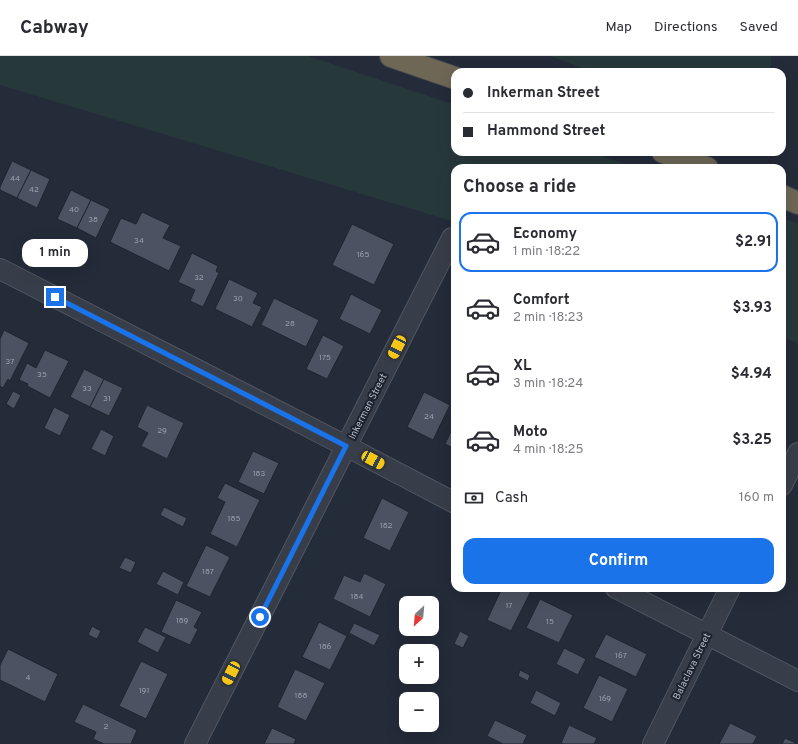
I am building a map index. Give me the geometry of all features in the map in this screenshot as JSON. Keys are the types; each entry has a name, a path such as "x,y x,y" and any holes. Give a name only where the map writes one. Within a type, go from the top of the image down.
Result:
{"highway":[{"path":"391,56 451,77"},
{"path":"674,156 696,164"},
{"path":"786,198 798,203"}],"street":[{"name":"Inkerman Street","path":"195,744 451,240"},
{"path":"0,269 451,501"},
{"path":"786,477 798,453"},
{"path":"624,592 798,681"},
{"name":"Balaclava Street","path":"653,744 728,592"}],"shaded area":[{"path":"0,56 308,56 451,104 451,156 602,156 625,164 451,164 451,221 0,85"},
{"path":"551,56 771,56 770,68 581,68"},
{"path":"786,219 798,223 798,343 786,338"}],"building":[{"path":"12,161 31,170 17,198 0,190"},
{"path":"31,170 50,179 37,208 17,198"},
{"path":"71,190 91,200 77,228 57,219"},
{"path":"91,200 110,209 96,238 77,228"},
{"path":"142,212 170,225 163,238 181,246 169,271 110,242 121,218 136,224"},
{"path":"352,224 394,244 374,285 332,265"},
{"path":"192,253 218,266 216,271 219,273 203,307 190,301 195,290 178,282"},
{"path":"229,279 258,293 253,303 262,307 252,327 215,309"},
{"path":"351,294 382,310 370,334 339,319"},
{"path":"274,298 319,320 306,347 261,325"},
{"path":"4,330 29,343 10,381 8,379 3,388 0,386 0,339"},
{"path":"323,335 344,346 327,379 306,369"},
{"path":"45,350 69,361 50,398 19,380 27,363 36,368"},
{"path":"84,369 104,379 90,407 70,397"},
{"path":"104,379 123,388 109,416 90,407"},
{"path":"13,391 21,395 14,409 6,404"},
{"path":"424,392 450,405 433,440 407,427"},
{"path":"147,405 184,423 167,459 141,446 148,433 137,427"},
{"path":"54,407 70,415 60,436 44,428"},
{"path":"101,429 114,436 105,456 91,449"},
{"path":"451,431 451,447 445,444"},
{"path":"253,451 279,463 264,494 238,482"},
{"path":"225,483 260,500 237,547 210,534 225,502 217,498"},
{"path":"382,498 409,512 390,551 363,538"},
{"path":"164,507 187,518 183,527 160,515"},
{"path":"206,545 230,557 210,597 186,586"},
{"path":"125,557 136,562 131,573 119,568"},
{"path":"163,571 184,582 178,595 156,584"},
{"path":"364,573 386,584 370,617 333,599 344,575 360,582"},
{"path":"500,592 530,592 511,631 487,620"},
{"path":"540,599 573,615 559,643 526,628"},
{"path":"176,600 202,612 194,627 198,629 190,645 161,632"},
{"path":"319,622 347,636 330,670 302,657"},
{"path":"354,623 380,635 374,646 349,633"},
{"path":"92,626 101,631 97,639 88,635"},
{"path":"145,627 166,637 158,653 137,642"},
{"path":"460,631 469,636 463,648 454,644"},
{"path":"606,634 647,654 636,677 594,657"},
{"path":"564,648 586,659 578,675 556,664"},
{"path":"8,649 58,674 45,702 0,680 0,665"},
{"path":"141,661 168,674 146,719 119,706"},
{"path":"295,669 325,683 306,721 277,707"},
{"path":"520,670 530,675 528,681 518,676"},
{"path":"599,675 628,689 612,722 583,708"},
{"path":"536,690 561,703 555,716 530,703"},
{"path":"83,704 137,730 131,744 104,744 93,739 96,732 74,722"},
{"path":"495,720 527,735 523,744 503,744 487,736"},
{"path":"730,723 757,736 753,744 719,744"},
{"path":"569,725 597,738 594,744 561,743"},
{"path":"272,728 296,739 294,744 264,744"},
{"path":"785,738 798,744 782,744"}],"route":[{"path":"55,297 346,446 260,617"}]}
